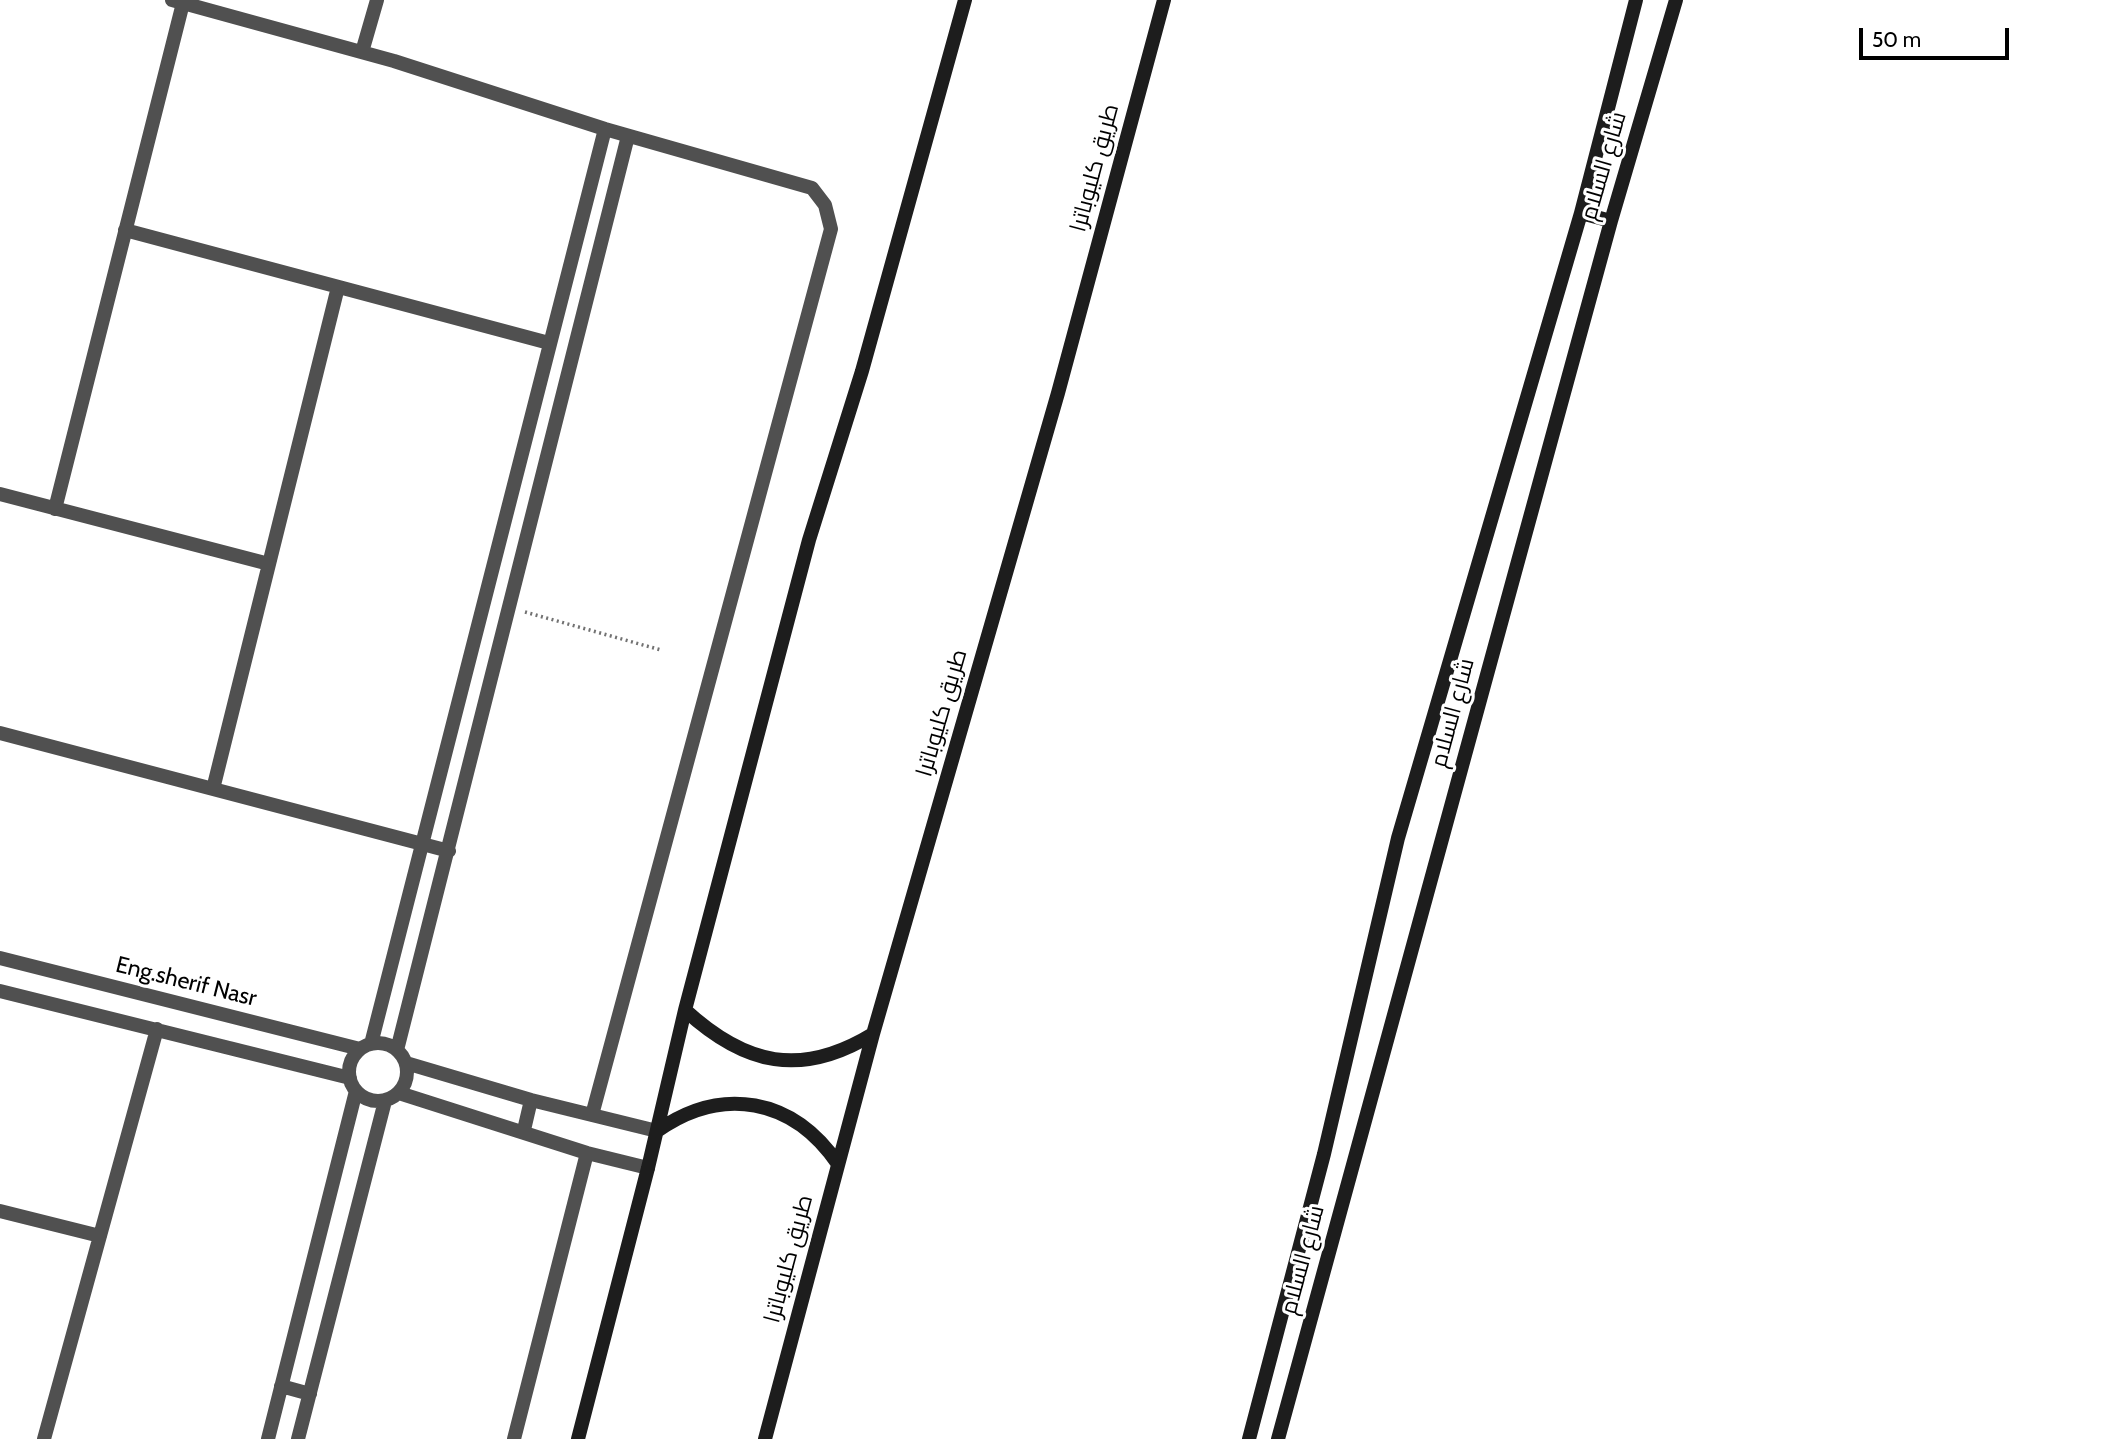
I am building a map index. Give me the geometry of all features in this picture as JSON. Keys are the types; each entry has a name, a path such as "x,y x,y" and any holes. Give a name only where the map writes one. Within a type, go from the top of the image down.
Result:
{"main road":[{"path":"578,1439 648,1168 685,1010 809,540 874,331 965,0"},
{"name":"طريق كليوباترا","path":"765,1439 873,1034 1058,393 1164,0"},
{"name":"شارع السلام","path":"1249,1439 1324,1154 1398,838 1581,213 1636,0"},
{"name":"شارع السلام","path":"1278,1439 1611,221 1676,0"},
{"path":"1581,213 1611,221"},
{"path":"685,1010 701,1026 747,1052 786,1063 824,1057 873,1034"},
{"path":"657,1130 703,1107 720,1104 755,1105 788,1116 803,1125 817,1136 838,1164"}],"street":[{"path":"362,52 377,0"},
{"path":"55,509 125,230 177,1 362,52 628,136 812,188 825,205 831,229 593,1115"},
{"path":"365,1047 423,845 605,129"},
{"path":"397,1050 628,136"},
{"path":"125,230 549,344"},
{"path":"213,789 338,287"},
{"path":"556,316 581,324"},
{"path":"0,494 269,564"},
{"path":"0,733 449,851"},
{"name":"Eng.sherif Nasr","path":"0,958 365,1047"},
{"path":"0,991 353,1084 372,1101 385,1101 399,1093 407,1079 406,1063 397,1050 382,1043 365,1047 352,1059 353,1084 268,1439"},
{"path":"44,1439 156,1030"},
{"path":"406,1063 531,1100 657,1130"},
{"path":"399,1093 524,1130 587,1153 648,1168"},
{"path":"524,1130 531,1100"},
{"path":"298,1439 385,1101"},
{"path":"514,1439 587,1153"},
{"path":"0,1211 100,1236"},
{"path":"281,1386 310,1394"}],"path":[{"path":"509,607 662,650"}]}
